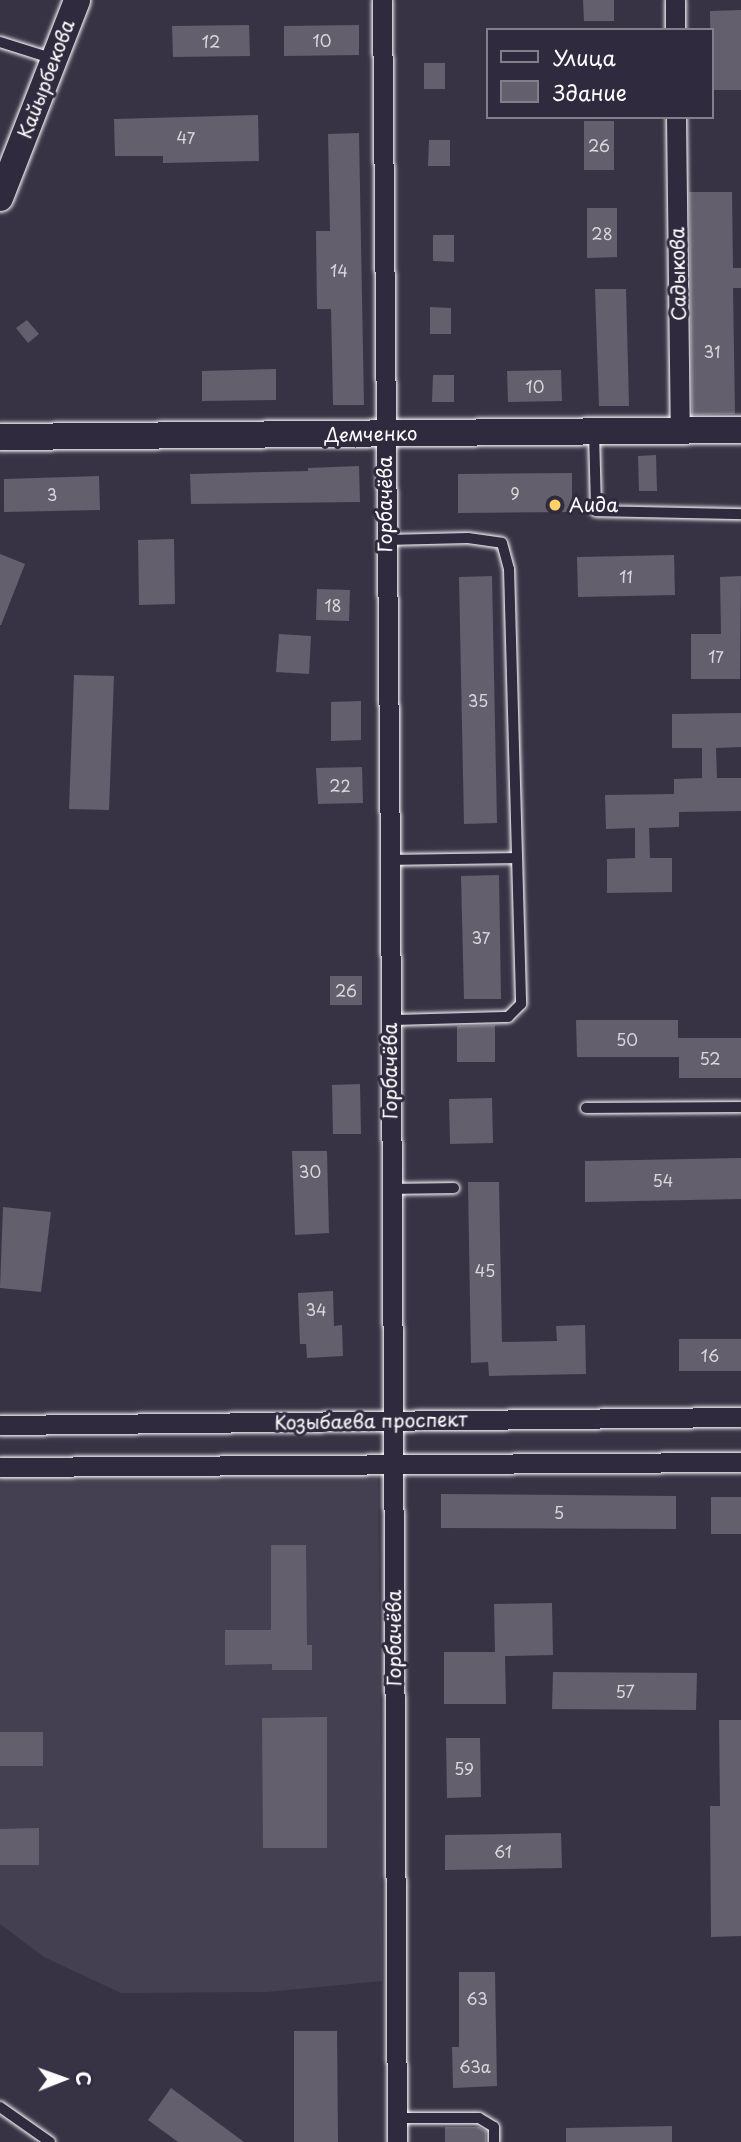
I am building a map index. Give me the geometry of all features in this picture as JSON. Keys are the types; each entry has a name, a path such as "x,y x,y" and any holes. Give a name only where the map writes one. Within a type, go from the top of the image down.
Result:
{"street":[{"name":"Кайырбекова","path":"0,198 77,0"},
{"name":"Горбачёва","path":"382,0 397,2142"},
{"path":"675,0 675,28"},
{"name":"Садыкова","path":"676,119 680,430"},
{"name":"Демченко","path":"0,437 741,430"},
{"name":"Козыбаева проспект","path":"0,1425 741,1417"},
{"path":"0,1467 741,1462"}],"lane":[{"path":"0,42 54,59"},
{"path":"594,431 596,511 741,514"},
{"path":"386,540 468,538 502,543 509,569 521,1004 508,1017 390,1020"},
{"path":"390,860 515,858"},
{"path":"586,1108 741,1107"},
{"path":"390,1189 454,1188"},
{"path":"0,2107 50,2142"},
{"path":"397,2119 479,2118 494,2127 494,2142"}],"shaded area":[{"path":"378,1469 382,1981 267,1992 121,1993 44,1957 0,1924 0,1473"}],"building":[{"path":"583,0 614,0 614,21 584,21"},
{"path":"741,10 741,90 713,90 713,28 710,28 710,11"},
{"path":"249,25 250,56 173,57 172,26"},
{"path":"359,25 359,55 284,56 284,26"},
{"path":"424,63 445,63 445,89 424,89"},
{"path":"258,115 259,161 163,163 163,156 115,156 114,119"},
{"path":"584,121 614,121 614,170 584,170"},
{"path":"359,133 364,405 333,405 331,309 317,309 316,231 330,231 328,134"},
{"path":"429,140 450,140 450,166 428,166"},
{"path":"689,192 732,192 733,268 741,268 741,288 733,288 735,414 692,415"},
{"path":"587,208 617,208 617,257 587,258"},
{"path":"433,235 454,235 454,262 433,261"},
{"path":"595,289 626,289 629,406 599,406"},
{"path":"430,307 451,308 451,334 430,334"},
{"path":"27,320 39,334 28,343 16,328"},
{"path":"276,369 276,400 202,401 202,371"},
{"path":"561,370 562,401 508,402 507,371"},
{"path":"433,375 454,375 454,402 432,402"},
{"path":"656,455 657,491 639,491 638,456"},
{"path":"359,466 360,502 191,504 190,474 308,471 308,468"},
{"path":"572,473 572,512 458,513 458,474"},
{"path":"99,476 100,510 4,512 4,479"},
{"path":"174,539 175,604 139,605 138,540"},
{"path":"0,554 25,564 1,625 0,625"},
{"path":"674,555 675,595 578,597 577,557"},
{"path":"492,576 497,823 464,824 459,577"},
{"path":"741,576 740,679 691,679 691,634 721,634 720,577"},
{"path":"317,589 350,590 349,621 316,620"},
{"path":"279,634 311,636 309,674 276,672"},
{"path":"74,675 114,676 109,810 69,809"},
{"path":"361,701 361,740 331,741 331,702"},
{"path":"741,713 741,747 716,748 717,778 741,778 741,811 679,812 679,827 649,828 650,858 672,858 672,892 607,893 607,859 635,858 635,828 606,829 605,795 674,794 674,779 702,778 702,748 672,748 672,714"},
{"path":"362,767 363,803 318,804 316,768"},
{"path":"499,875 501,999 464,999 461,876"},
{"path":"330,976 362,976 362,1005 330,1005"},
{"path":"576,1020 678,1020 678,1038 741,1038 741,1078 679,1078 679,1057 577,1057"},
{"path":"495,1025 495,1062 457,1062 457,1026"},
{"path":"360,1084 361,1134 333,1134 332,1085"},
{"path":"492,1098 493,1143 450,1144 449,1099"},
{"path":"292,1151 327,1151 329,1233 295,1235"},
{"path":"741,1158 741,1199 585,1202 585,1161"},
{"path":"468,1182 499,1182 502,1342 557,1341 556,1326 585,1325 586,1374 489,1376 488,1362 471,1363"},
{"path":"3,1207 51,1212 41,1292 0,1288"},
{"path":"333,1291 334,1326 342,1325 343,1356 307,1358 306,1344 300,1344 298,1293"},
{"path":"679,1339 741,1339 741,1371 679,1371"},
{"path":"441,1494 676,1496 676,1529 441,1528"},
{"path":"711,1497 741,1497 741,1534 711,1534"},
{"path":"271,1545 306,1545 307,1645 312,1645 312,1670 272,1670 272,1664 225,1665 225,1630 271,1630"},
{"path":"552,1603 553,1655 505,1656 506,1704 444,1704 444,1652 495,1652 494,1604"},
{"path":"553,1672 697,1673 696,1710 552,1709"},
{"path":"327,1717 327,1848 263,1848 262,1718"},
{"path":"719,1720 741,1720 741,1936 711,1937 710,1806 720,1806"},
{"path":"0,1732 43,1732 43,1766 0,1766"},
{"path":"446,1738 480,1738 481,1797 447,1798"},
{"path":"39,1828 39,1865 0,1865 0,1829"},
{"path":"561,1833 562,1868 445,1870 445,1835"},
{"path":"459,1972 495,1972 497,2086 453,2088 452,2047 459,2047"},
{"path":"294,2031 337,2031 338,2142 294,2142"},
{"path":"171,2088 244,2142 178,2142 148,2120"},
{"path":"672,2126 672,2142 566,2142 566,2128"},
{"path":"445,2127 479,2127 486,2131 486,2142 445,2142"}],"place":[{"name":"Аида","path":"555,505"}]}
